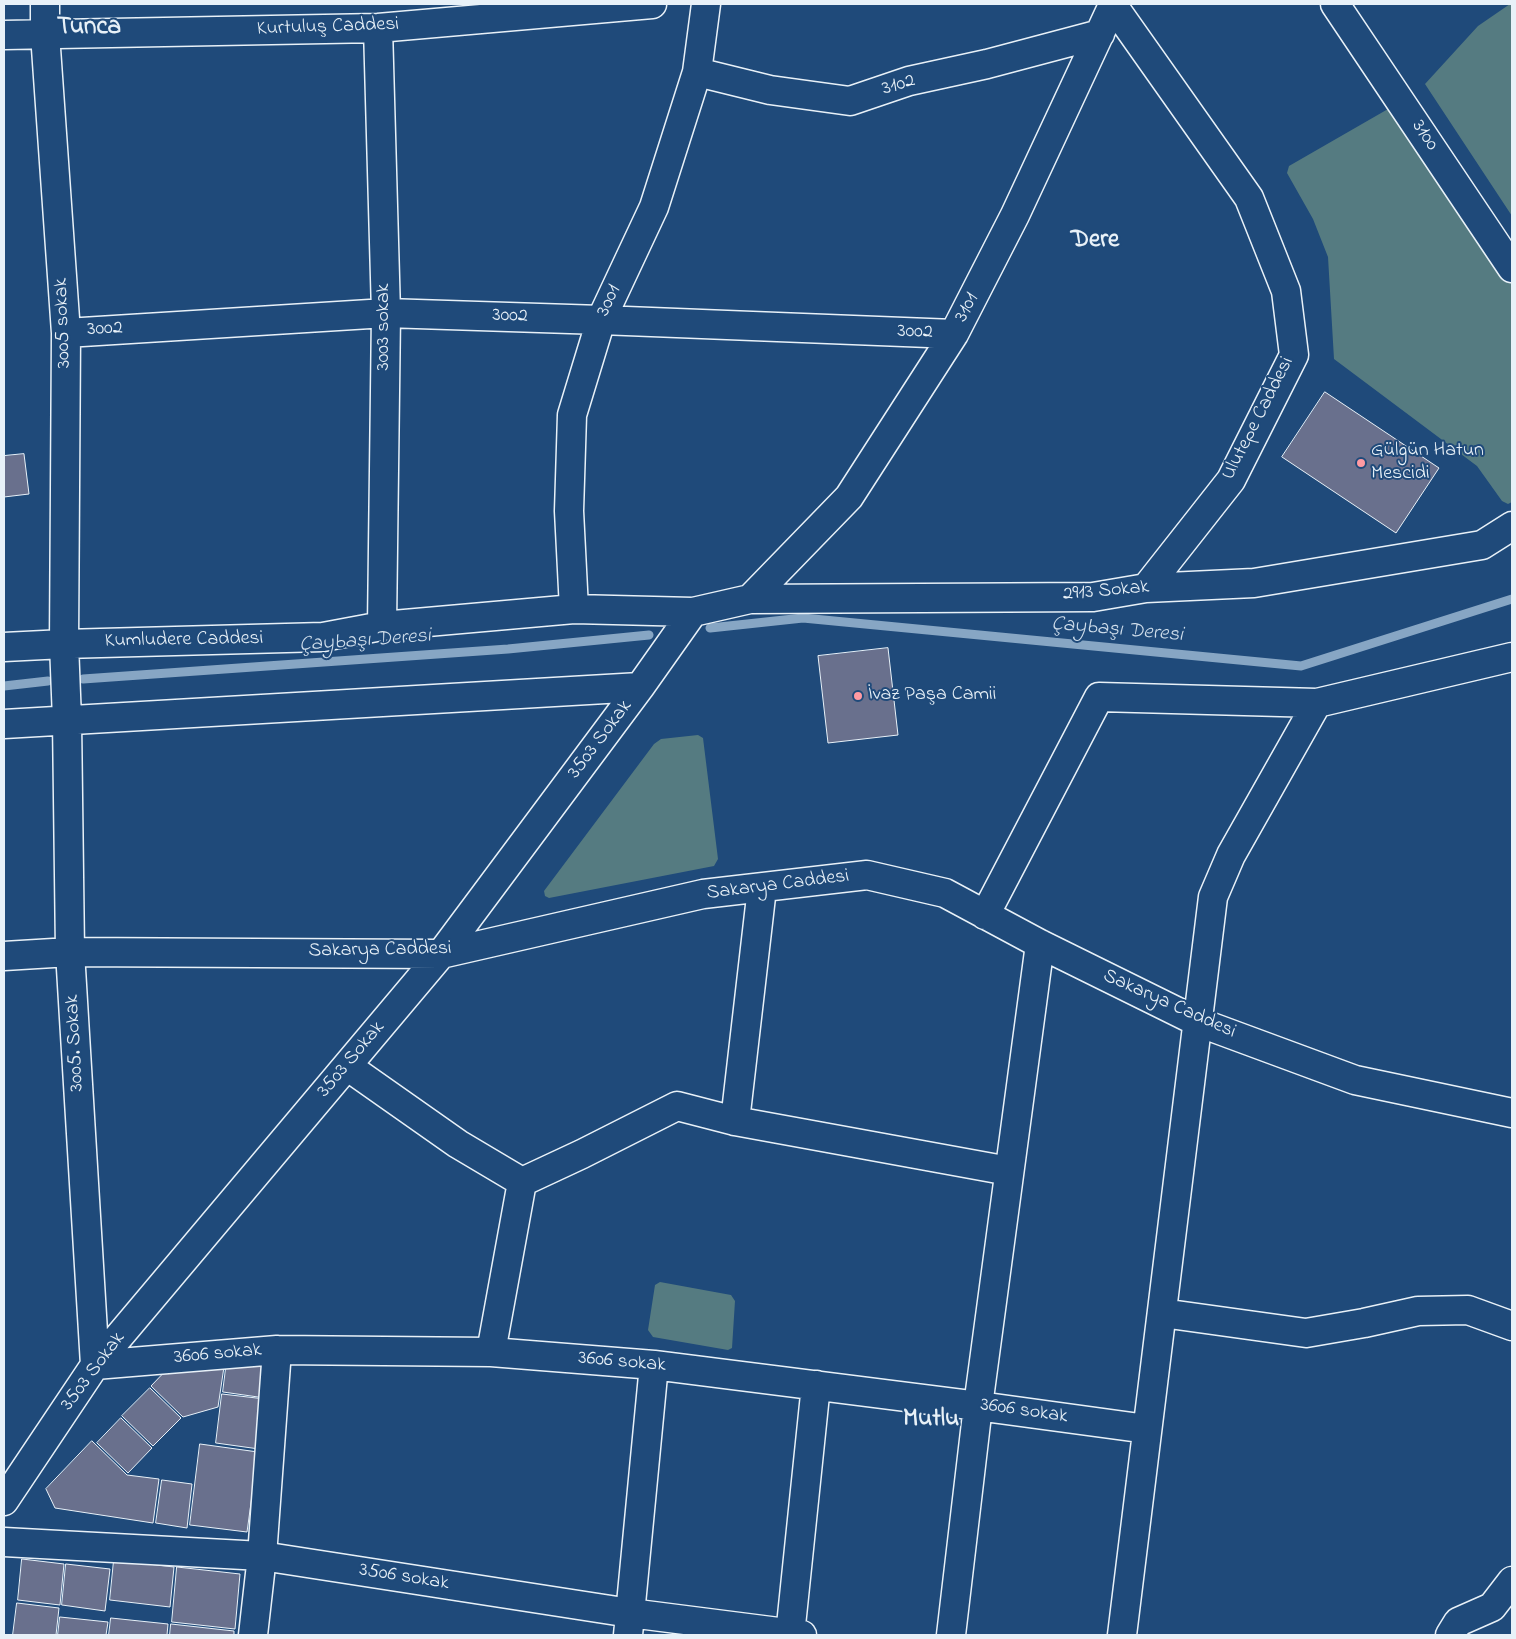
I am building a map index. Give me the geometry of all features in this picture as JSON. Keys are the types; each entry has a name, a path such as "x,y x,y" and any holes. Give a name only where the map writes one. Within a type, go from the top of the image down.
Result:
{"street":[{"name":"3005 sokak","path":"45,4 45,34 66,333 64,644"},
{"name":"Kurtuluş Caddesi","path":"4,35 378,28 548,8 652,4"},
{"name":"3001","path":"574,609 568,511 572,415 601,320 654,207 696,72 706,4"},
{"name":"3101","path":"750,599 849,497 954,334 1015,215 1100,34 1112,4"},
{"name":"Ulutepe Caddesi","path":"1112,4 1249,198 1286,292 1294,356 1231,480 1146,588"},
{"name":"3100","path":"1335,4 1512,268"},
{"name":"3003 sokak","path":"378,28 386,313 382,626"},
{"name":"3102","path":"696,72 770,90 850,101 909,81 987,64 1100,34"},
{"name":"3002","path":"66,333 386,313 954,334"},
{"name":"2913 Sokak","path":"693,612 750,599 1093,597 1146,588 1254,583 1482,545 1512,526"},
{"name":"Kumludere Caddesi","path":"4,647 322,637 382,626 574,609 693,612"},
{"name":"3503 Sokak","path":"4,1501 95,1365 441,954 640,687 693,612"},
{"path":"64,644 67,720"},
{"path":"985,915 1099,697 1317,703 1512,657"},
{"path":"4,724 640,687"},
{"path":"1122,1635 1213,897 1231,855 1317,703"},
{"name":"3005. Sokak","path":"67,720 70,952 95,1365"},
{"name":"Sakarya Caddesi","path":"4,956 70,952 441,954 704,894 867,876 945,893 1040,944 1198,1022 1354,1080 1512,1113"},
{"path":"735,1120 762,888"},
{"path":"951,1635 978,1406 1040,944"},
{"path":"347,1066 458,1144 522,1182"},
{"path":"522,1182 677,1106 735,1120 1009,1171"},
{"path":"491,1352 522,1182"},
{"path":"1162,1313 1306,1333 1418,1311 1468,1310 1512,1326"},
{"path":"254,1635 262,1556 276,1350"},
{"name":"3606 sokak","path":"95,1365 276,1350 491,1352 654,1365 1147,1429"},
{"path":"629,1624 654,1365"},
{"path":"794,1635 816,1385"},
{"name":"3506 sokak","path":"4,1542 262,1556 629,1624 794,1635"},
{"path":"1450,1635 1458,1622 1492,1607 1512,1581"}],"green space":[{"path":"1512,4 1512,216 1425,84 1478,26"},
{"path":"1395,105 1512,264 1512,502 1508,504 1502,501 1477,466 1334,359 1328,257 1313,219 1287,173 1289,166"},
{"path":"698,735 703,738 718,859 714,866 549,898 545,896 544,891 654,744 661,739"},
{"path":"660,1282 731,1295 735,1301 732,1348 728,1350 653,1337 648,1330 655,1285"}],"building":[{"name":"Gülgün Hatun Mescidi","path":"1325,392 1439,468 1396,533 1282,457"},
{"path":"24,454 29,494 4,497 4,456"},
{"name":"İvaz Paşa Camii","path":"888,648 898,735 828,743 818,656"},
{"path":"225,1360 218,1407 183,1417 151,1386 172,1364"},
{"path":"227,1360 270,1366 265,1398 223,1392"},
{"path":"150,1388 181,1418 153,1446 122,1416"},
{"path":"222,1394 265,1399 259,1449 216,1443"},
{"path":"121,1418 152,1448 128,1473 97,1443"},
{"path":"92,1441 127,1475 159,1479 153,1523 55,1508 46,1489"},
{"path":"200,1444 258,1452 247,1532 190,1525"},
{"path":"162,1480 192,1484 187,1528 156,1523"},
{"path":"22,1559 64,1564 60,1605 18,1600"},
{"path":"114,1560 174,1567 170,1607 110,1600"},
{"path":"66,1564 110,1569 105,1611 62,1605"},
{"path":"177,1567 240,1574 235,1629 172,1622"},
{"path":"17,1603 59,1608 56,1635 13,1635"},
{"path":"60,1617 108,1622 106,1635 58,1635"},
{"path":"111,1618 168,1624 167,1635 109,1635"},
{"path":"171,1624 234,1631 234,1635 170,1635"}],"waterway":[{"name":"Çaybaşı Deresi","path":"710,628 803,618 1301,666 1512,599"},
{"name":"Çaybaşı Deresi","path":"83,679 508,649 649,635"},
{"name":"Çaybaşı Deresi","path":"4,686 48,681"}],"place":[{"name":"Gülgün Hatun Mescidi","path":"1361,463"},
{"name":"İvaz Paşa Camii","path":"858,696"}],"district":[{"name":"Tunca","path":"89,29"},
{"name":"Dere","path":"1095,242"},
{"name":"Mutlu","path":"931,1421"}]}
